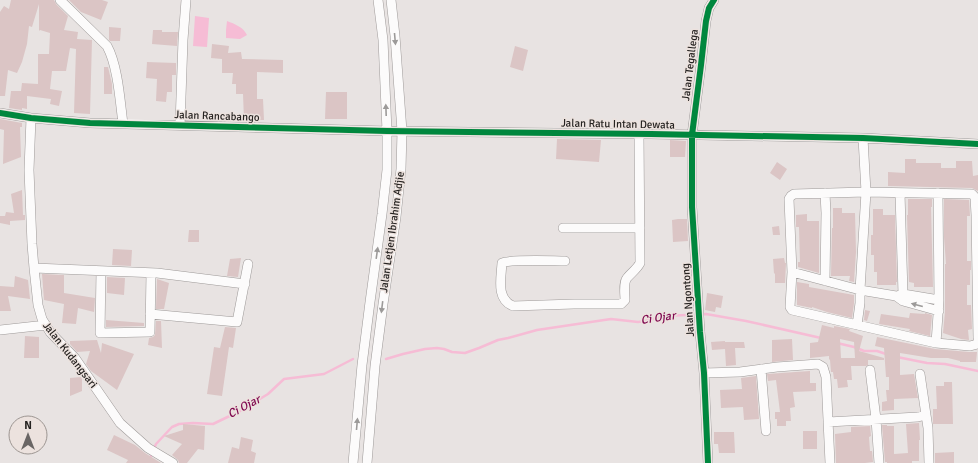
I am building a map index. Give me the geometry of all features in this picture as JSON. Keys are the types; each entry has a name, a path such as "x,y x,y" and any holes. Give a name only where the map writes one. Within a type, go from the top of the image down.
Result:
{"street":[{"path":"60,0 107,46 110,51 115,67 123,124"},
{"path":"180,125 186,0"},
{"name":"Jalan Letjen Ibrahim Adjie","path":"353,463 362,365 387,170 387,130 383,40 378,0"},
{"name":"Jalan Letjen Ibrahim Adjie","path":"367,463 382,304 396,217 401,169 402,130 391,0"},
{"name":"Jalan Tegallega","path":"692,135 706,21 709,8 714,0"},
{"name":"Jalan Rancabango","path":"0,113 31,118 90,123 402,130"},
{"name":"Jalan Kudangsari","path":"31,118 29,170 34,268 38,305 42,319 50,332 75,358 120,423 154,452 173,463"},
{"name":"Jalan Ratu Intan Dewata","path":"402,130 863,138 978,144"},
{"path":"565,261 514,261 505,262 502,264 501,292 508,304 513,306 621,304 625,300 626,281 640,263 639,134"},
{"name":"Jalan Ngontong","path":"692,135 692,208 704,373 708,463"},
{"path":"857,326 860,303 866,192 863,138"},
{"path":"978,338 976,214 975,197 972,194 866,192 794,194 791,196 789,199 792,272 790,307 792,310 936,343 970,346 976,344 978,341"},
{"path":"825,193 825,281"},
{"path":"900,193 899,295 903,301 939,311"},
{"path":"936,343 939,311 938,193"},
{"path":"563,228 640,228"},
{"path":"150,314 237,322 248,264"},
{"path":"34,268 151,273 244,284"},
{"path":"101,271 100,333 150,332 151,273"},
{"path":"792,272 860,290 939,300"},
{"path":"0,330 46,326"},
{"path":"704,373 740,372 809,364 821,365 826,377 830,463"},
{"path":"760,369 766,431"},
{"path":"870,370 876,419 879,463"},
{"path":"920,374 928,428 929,463"},
{"path":"828,422 918,417 926,415"},
{"path":"355,448 369,448"}],"shaded area":[{"path":"195,16 209,18 207,47 193,46"},
{"path":"227,21 241,28 247,35 240,39 226,38"}],"building":[{"path":"11,0 54,0 68,16 64,30 78,32 77,39 92,40 90,114 74,113 76,49 70,48 66,71 52,71 50,89 62,91 59,106 50,104 51,99 27,96 27,109 22,108 22,110 9,108 11,91 21,91 22,83 38,84 38,54 49,54 50,33 39,31 39,4 32,27 29,26 27,44 22,62 17,73 8,70 5,96 0,96 0,12 4,6 9,9"},
{"path":"69,0 102,0 108,2 101,20 81,12"},
{"path":"109,27 121,28 120,41 109,40"},
{"path":"153,30 162,30 162,32 178,32 177,46 152,44"},
{"path":"212,44 229,46 228,53 241,52 242,59 283,60 283,73 257,72 257,99 263,99 264,120 244,120 243,94 236,94 236,84 232,84 233,73 222,73 222,59 211,58"},
{"path":"515,46 528,50 523,71 510,67"},
{"path":"147,62 176,63 176,75 172,75 172,92 167,92 166,102 156,101 157,79 146,78"},
{"path":"104,67 108,67 112,84 112,94 104,94"},
{"path":"326,92 347,92 347,119 325,119"},
{"path":"0,119 22,123 22,127 20,127 21,157 3,164 4,130 0,129"},
{"path":"557,139 601,140 599,162 556,159"},
{"path":"670,140 686,141 685,157 670,157"},
{"path":"905,159 916,159 916,163 941,163 941,168 956,168 956,161 972,161 973,176 978,175 978,191 972,188 888,186 888,172 905,173"},
{"path":"777,162 787,169 780,180 770,173"},
{"path":"22,190 23,215 25,215 25,220 10,221 10,225 0,223 0,216 5,216 6,212 14,213 11,194"},
{"path":"908,199 932,199 933,287 914,287 914,283 909,282"},
{"path":"944,199 969,200 970,216 967,216 967,261 971,261 971,270 970,285 967,285 967,305 971,305 972,329 968,330 969,340 943,333 946,264"},
{"path":"833,208 842,208 842,213 855,213 856,252 854,282 849,281 850,276 831,276"},
{"path":"873,209 883,209 883,215 895,215 896,285 877,285 877,272 874,272 874,255 871,255"},
{"path":"807,214 807,221 819,221 819,273 798,267 798,262 800,262 799,227 796,227 796,215"},
{"path":"687,219 688,241 673,242 672,220"},
{"path":"779,226 780,235 773,235 772,227"},
{"path":"189,230 199,230 199,242 188,242"},
{"path":"113,249 132,250 131,266 112,265"},
{"path":"241,258 238,277 227,276 230,259"},
{"path":"784,258 786,263 785,283 775,283 773,259"},
{"path":"42,274 64,275 64,293 95,298 94,312 78,308 76,324 62,323 64,304 44,300"},
{"path":"15,276 28,280 30,299 8,296 11,311 0,311 0,286 14,287"},
{"path":"107,277 125,278 124,295 107,293"},
{"path":"157,279 169,283 164,309 156,309"},
{"path":"797,282 809,284 809,287 854,295 852,318 812,307 797,305"},
{"path":"707,293 723,296 721,308 716,307 715,312 705,310"},
{"path":"865,310 870,311 867,321 864,320"},
{"path":"910,313 925,313 932,315 930,336 909,331 910,329 879,324 881,314 909,318"},
{"path":"106,320 144,323 144,326 106,327"},
{"path":"156,321 161,321 162,348 148,345 149,338 155,335"},
{"path":"822,325 834,328 834,326 850,329 849,331 863,336 859,351 884,358 884,360 868,360 868,365 866,366 851,366 852,380 847,380 848,387 838,388 837,379 834,379 833,372 831,372 829,356 810,358 810,343 818,342","holes":["840,339 854,342 855,358 841,358"]},
{"path":"225,327 236,328 233,348 229,347 222,396 207,394 214,347 220,348"},
{"path":"25,336 39,337 39,358 24,358"},
{"path":"877,337 935,349 977,352 976,362 960,362 948,358 931,358 900,353 900,375 914,374 918,398 894,399 894,410 882,411 882,402 887,401 886,390 889,390 889,377 886,377 884,348 875,346"},
{"path":"792,339 793,360 772,362 772,340"},
{"path":"97,340 101,353 102,343 134,354 117,390 91,371 86,364 90,351 77,352 70,344 70,341"},
{"path":"711,342 744,342 745,348 735,348 736,365 726,366 725,349 712,350"},
{"path":"810,371 810,383 816,383 816,391 793,392 795,407 790,408 791,421 786,421 786,426 777,426 775,412 780,412 776,380 768,381 767,374"},
{"path":"756,376 759,419 744,420 743,407 721,408 720,390 742,389 741,378"},
{"path":"81,377 82,391 70,396 70,378"},
{"path":"944,382 952,382 953,424 933,424 933,409 937,409 936,386 944,386"},
{"path":"919,423 919,461 912,461 912,463 885,462 882,425 894,426 894,454 908,453 906,424"},
{"path":"183,424 205,426 204,450 198,449 187,463 179,463 178,460 172,455 182,444 164,436 183,430"},
{"path":"870,426 870,451 872,451 873,462 836,463 835,434 851,432 851,427"},
{"path":"803,431 817,431 817,449 803,449"},
{"path":"714,432 734,432 735,453 719,453 718,444 714,444"},
{"path":"114,435 135,445 161,463 126,463 128,460 107,450"},
{"path":"241,437 253,440 251,451 256,453 254,463 228,463 232,447 239,449"},
{"path":"954,452 954,463 935,463 935,453"}],"waterway":[{"name":"Ci Ojar","path":"386,359 425,349 437,348 452,352 465,353 498,340 537,330 611,319 638,322 666,316 706,314 746,321 821,338"},
{"name":"Ci Ojar","path":"837,343 864,351 877,351 886,354"},
{"name":"Ci Ojar","path":"897,357 927,363 945,364 978,371"},
{"name":"Ci Ojar","path":"148,463 156,444 172,427 179,424 213,424 240,411 268,394 284,379 324,374 353,359"}],"cycle path":[{"path":"708,463 704,373 692,207 692,135 706,21 709,8 714,0"},
{"path":"0,113 31,118 90,123 387,131 863,138 978,144"}]}
